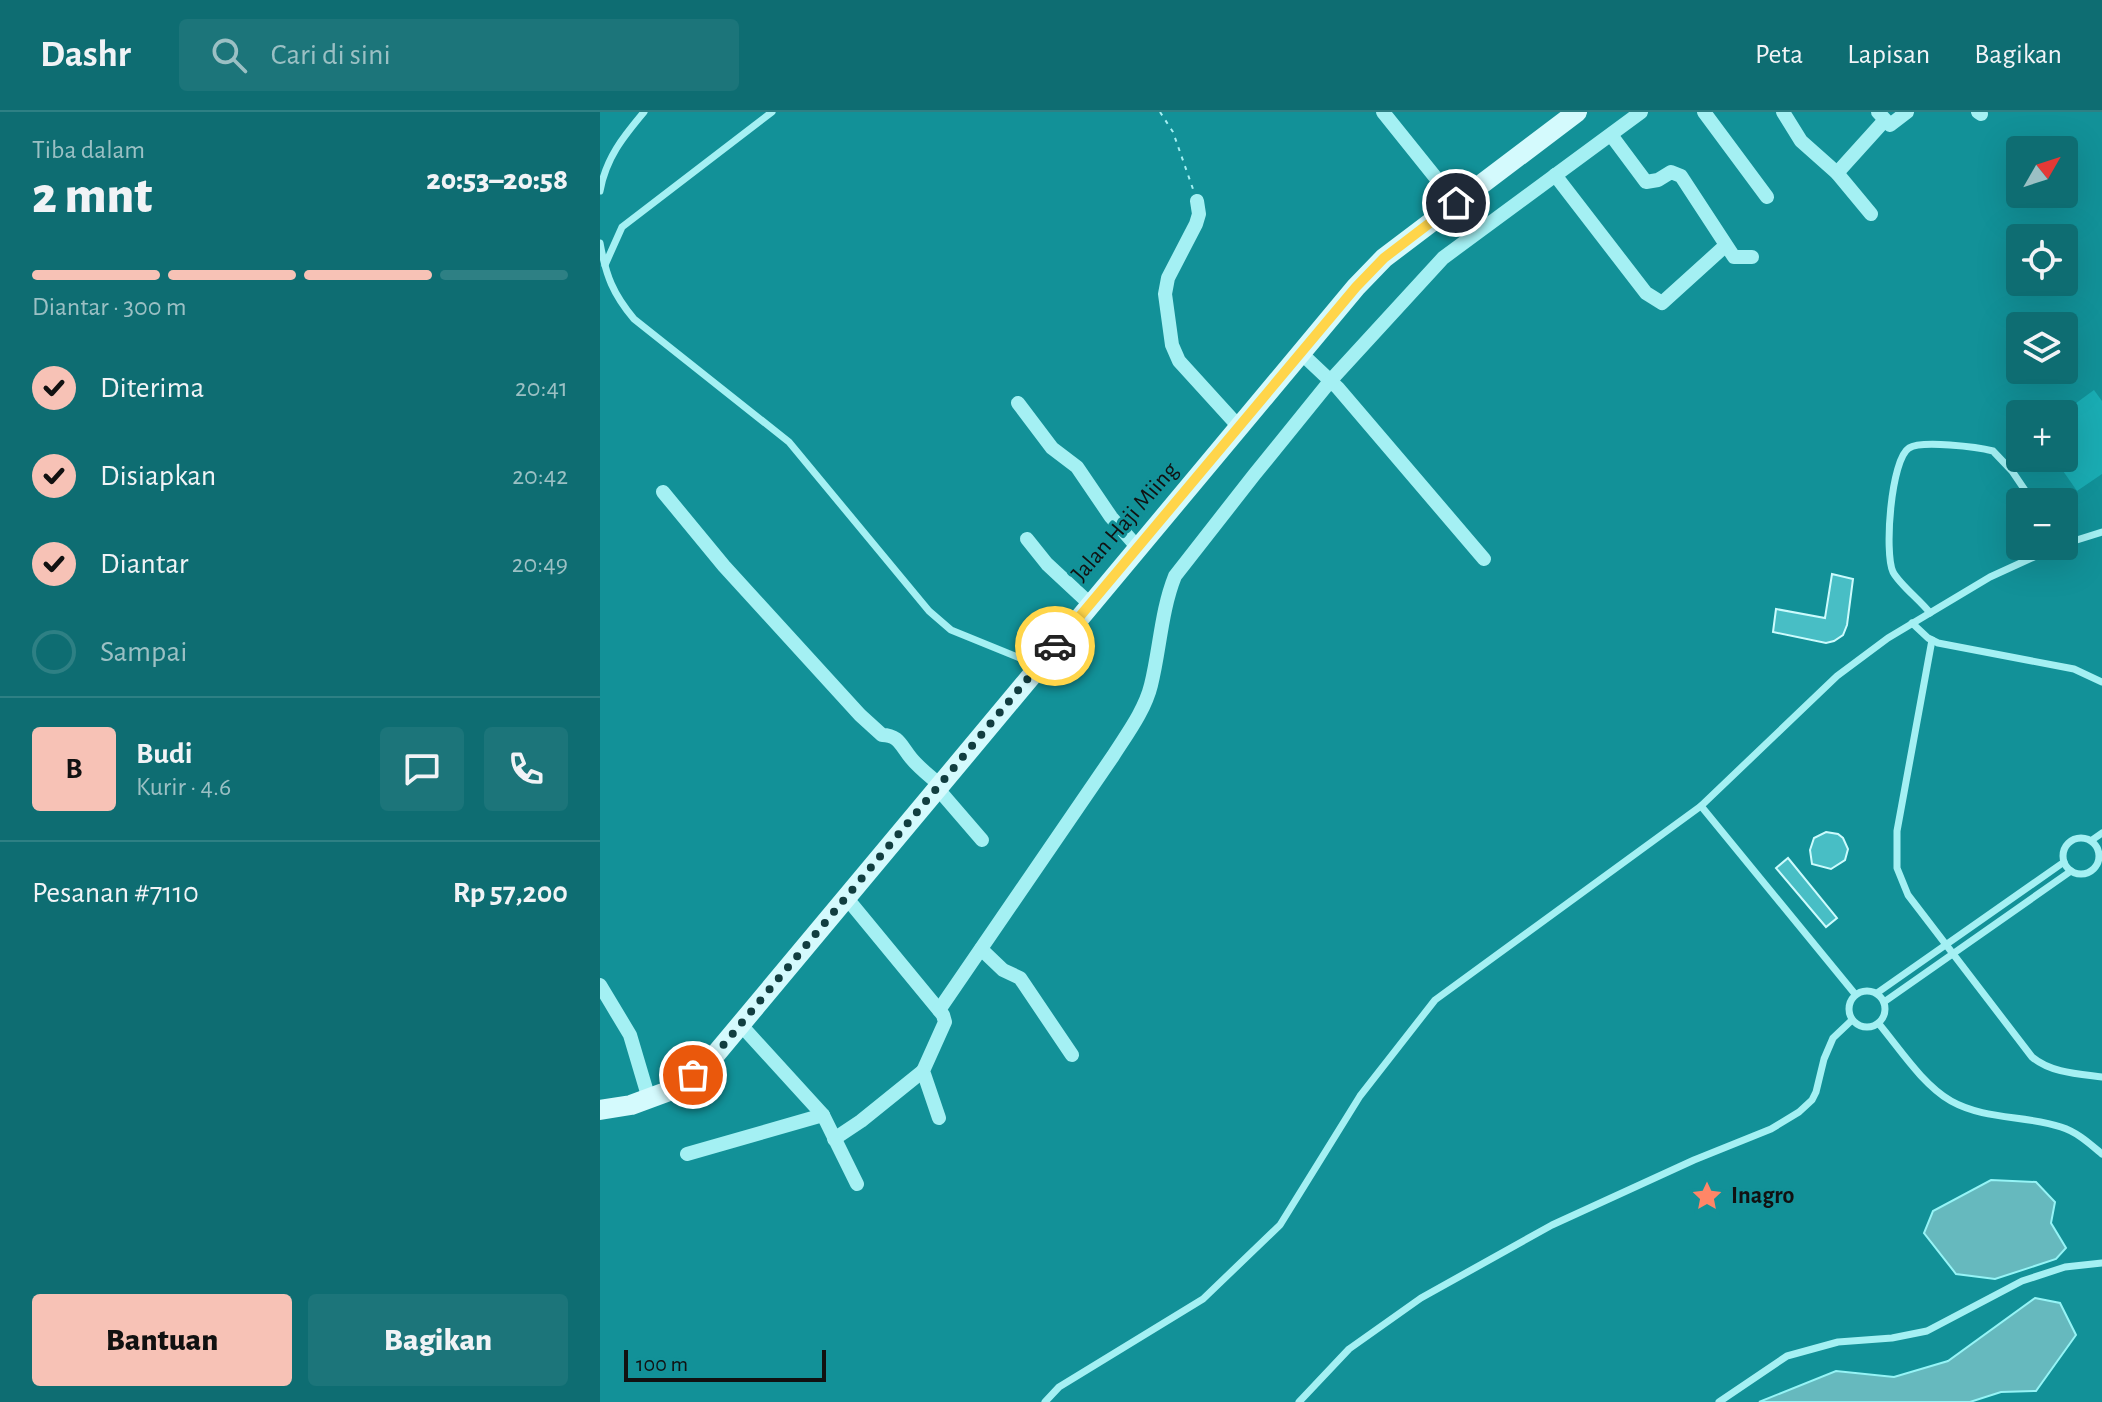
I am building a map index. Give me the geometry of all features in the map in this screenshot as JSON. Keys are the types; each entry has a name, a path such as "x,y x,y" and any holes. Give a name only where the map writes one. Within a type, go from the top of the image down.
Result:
{"main road":[{"name":"Jalan Haji Miing","path":"600,1110 649,1099 677,1088 710,1061 845,896 1376,266 1577,112"}],"street":[{"path":"1383,112 1456,203"},
{"path":"939,1010 1135,720 1150,688 1175,576 1331,380 1443,258 1641,112"},
{"path":"1704,112 1767,197"},
{"path":"1783,112 1801,141 1837,173 1871,214"},
{"path":"1837,173 1884,119 1907,112"},
{"path":"1611,135 1646,182 1658,180 1671,172 1681,176 1734,257 1752,257"},
{"path":"1555,175 1646,293 1662,303 1725,246"},
{"path":"1197,201 1199,214 1196,224 1168,278 1165,294 1172,345 1179,361 1240,428"},
{"path":"1302,354 1331,380 1484,559"},
{"path":"1018,403 1052,448 1077,467 1111,517 1138,548"},
{"path":"663,492 724,566 860,715 882,735 892,735 904,744 909,757 940,787 982,840"},
{"path":"1027,539 1047,564 1090,604"},
{"path":"834,1139 923,1071 945,1022 939,1010 845,896"},
{"path":"981,949 1003,970 1020,978 1072,1055"},
{"path":"600,985 630,1035 649,1099"},
{"path":"740,1024 823,1115 857,1184"},
{"path":"923,1071 939,1118"},
{"path":"687,1154 823,1115"}],"lane":[{"path":"600,191 604,171 615,147 644,112"},
{"path":"604,267 622,227 772,112"},
{"path":"600,243 604,267 616,297 634,319 789,442 929,611 951,630 1039,665"},
{"path":"1930,613 1900,581 1891,564 1890,520 1897,468 1905,450 1911,446 1938,445 1993,451 2024,488"},
{"path":"2078,540 2102,532"},
{"path":"1045,1402 1059,1387 1203,1299 1280,1225 1360,1096 1435,1000 1701,806 1837,676 1912,623 1990,577 2027,560"},
{"path":"1912,623 1932,640 2074,669 2102,682"},
{"path":"1932,640 1897,831 1897,868 1908,895 2025,1050 2038,1063 2102,1077"},
{"path":"1701,806 1855,994"},
{"path":"2092,840 2102,833"},
{"path":"2080,837 2092,840 2101,848 2100,861 2093,871 2082,875 2071,871 2064,862 2063,850 2069,841 2080,837"},
{"path":"1877,993 2064,862"},
{"path":"1884,1002 2071,871"},
{"path":"1866,990 1877,993 1884,1002 1885,1014 1879,1024 1862,1027 1852,1020 1848,1003 1855,994 1866,990"},
{"path":"1299,1402 1349,1349 1421,1298 1552,1225 1694,1160 1771,1129 1799,1112 1816,1092 1833,1038 1852,1020"},
{"path":"1879,1024 1920,1074 1950,1101 1997,1116 2062,1127 2084,1138 2102,1154"},
{"path":"1719,1402 1787,1356 1838,1342 1892,1338 1927,1331 2022,1281 2065,1267 2102,1263"}],"path":[{"path":"1160,112 1173,132 1197,201"}],"shaded area":[{"path":"2094,390 2102,401 2102,474 2078,490 2064,472 2078,472 2078,402"},
{"path":"1991,1180 2036,1182 2055,1202 2051,1223 2066,1248 2056,1259 1995,1279 1956,1274 1924,1233 1933,1211"},
{"path":"2035,1298 2060,1303 2076,1335 2036,1391 2001,1392 1970,1402 1759,1402 1836,1371 1894,1377 1948,1361"}],"building":[{"path":"1832,574 1853,579 1843,635 1826,643 1773,632 1776,609 1825,618"},
{"path":"1826,832 1838,834 1848,849 1845,860 1831,869 1812,864 1810,850 1814,838"},
{"path":"1788,858 1837,918 1826,927 1776,868"}],"way so far":[{"path":"693,1075 710,1061 1055,646"}],"place":[{"name":"Inagro","path":"1707,1196"}],"route":[{"path":"1055,646 1356,287 1384,258 1456,203"}]}
